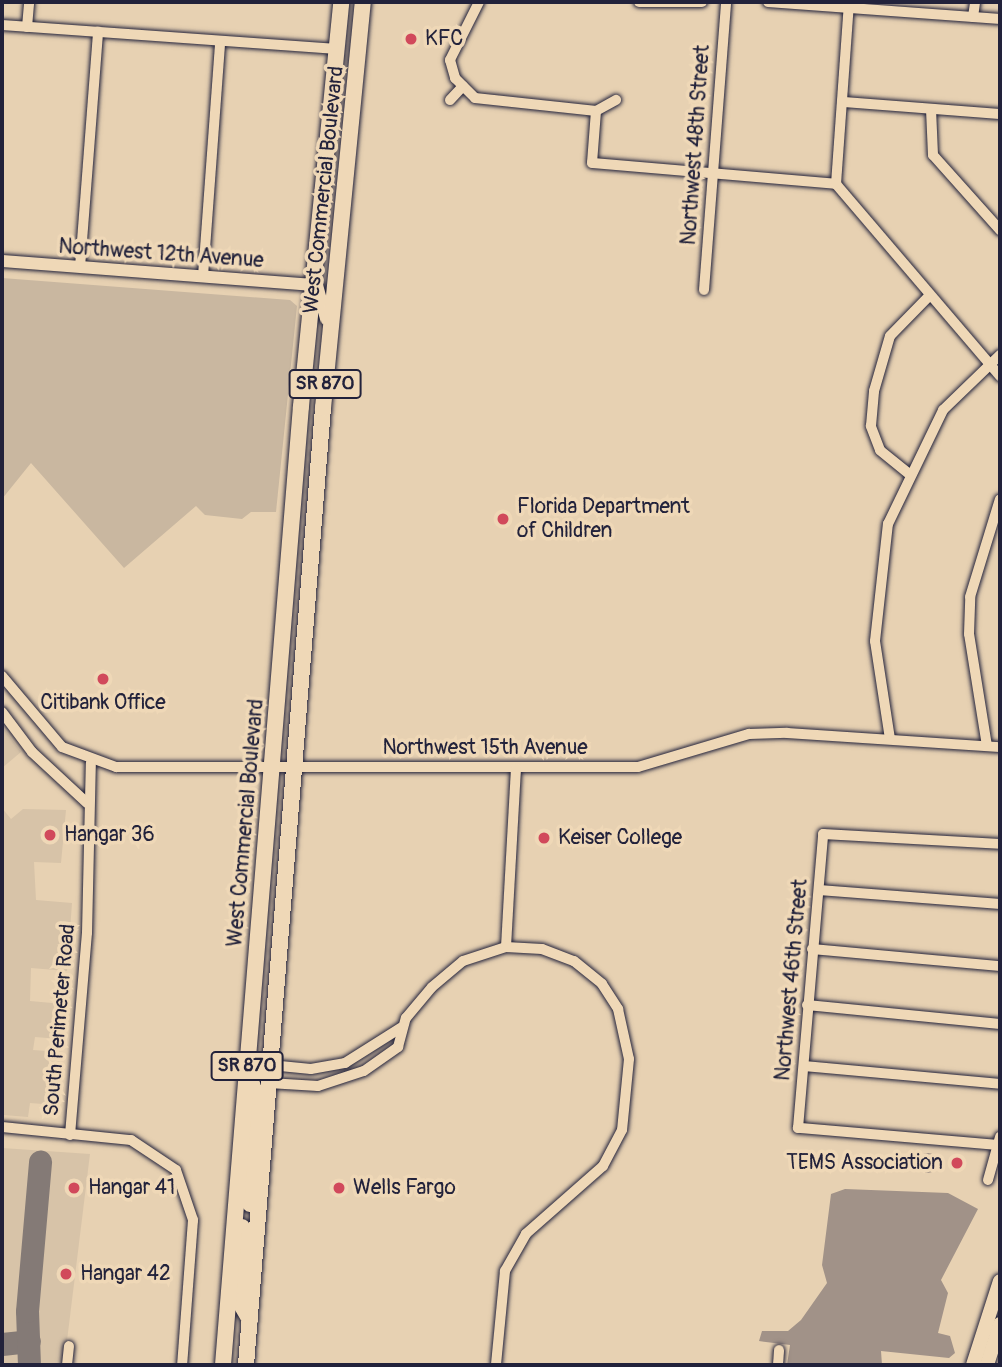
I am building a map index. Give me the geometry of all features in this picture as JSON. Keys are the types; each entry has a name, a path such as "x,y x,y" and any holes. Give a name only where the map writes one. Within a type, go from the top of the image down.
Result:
{"highway":[{"name":"West Commercial Boulevard","path":"223,1365 301,406 317,285 341,2"},
{"name":"West Commercial Boulevard","path":"246,1365 326,382 340,261 363,2"},
{"path":"331,126 328,253 340,261"},
{"path":"257,946 264,994 260,1056 269,1083"},
{"path":"247,1071 256,1097 249,1188 257,1230"},
{"path":"237,1194 243,1249 239,1301 250,1320"}],"main road":[{"path":"973,1365 1000,1281"},
{"path":"987,1365 1000,1324"}],"street":[{"path":"27,27 29,2"},
{"path":"479,2 450,60 463,86 475,98 596,111 616,100"},
{"path":"639,2 702,2"},
{"name":"Northwest 48th Street","path":"704,290 726,2"},
{"path":"768,2 849,4 1000,19"},
{"path":"973,17 975,2"},
{"path":"849,4 836,184 1000,376"},
{"path":"2,25 220,43 337,49"},
{"path":"80,267 98,32"},
{"path":"204,276 220,43"},
{"path":"450,100 463,86"},
{"path":"844,102 1000,114"},
{"path":"930,109 933,155 1000,230"},
{"path":"596,111 592,163 836,184"},
{"name":"Northwest 12th Avenue","path":"2,261 317,285"},
{"name":"West Commercial Boulevard","path":"317,285 326,308 326,382"},
{"path":"908,473 880,450 871,426 874,391 890,336 929,296"},
{"path":"890,739 875,601 888,524 908,473 943,410 1000,355"},
{"path":"986,746 969,634 970,597 975,563 1000,499"},
{"name":"Northwest 15th Avenue","path":"2,676 55,741 91,762 272,767 638,767 749,734 890,739 1000,747"},
{"path":"2,712 32,752 87,803"},
{"name":"South Perimeter Road","path":"91,762 87,803 87,933 70,1135 142,1145 167,1161 183,1183 193,1226 182,1365"},
{"path":"506,947 516,768"},
{"name":"Northwest 46th Street","path":"999,1141 798,1128 824,834 1000,845"},
{"path":"819,890 1000,904"},
{"path":"270,1065 310,1069 345,1063 402,1027 432,987 463,961 506,947 542,949 574,961 602,985 618,1009 629,1059 622,1130 603,1166 526,1234 505,1271 496,1365"},
{"path":"813,949 1000,966"},
{"path":"807,1005 1000,1024"},
{"path":"269,1083 311,1087 352,1077 398,1047 402,1027"},
{"path":"804,1066 1000,1084"},
{"path":"2,1127 70,1135"},
{"path":"988,1180 999,1141"},
{"path":"67,1365 69,1346"},
{"path":"778,1365 779,1350"}],"shaded area":[{"path":"2,278 290,300 297,306 276,512 251,512 242,519 205,515 196,506 124,568 31,463 2,499"},
{"path":"2,726 21,752 2,768"},
{"path":"2,808 11,819 23,809 66,810 61,863 34,862 36,900 72,903 67,971 31,968 30,1001 63,1004 60,1039 35,1037 33,1050 60,1052 56,1105 30,1103 28,1117 4,1115 2,1110"},
{"path":"2,1148 90,1154 64,1365 2,1365"},
{"path":"928,1153 935,1156 938,1163 935,1170 928,1173 921,1170 918,1163 921,1156"},
{"path":"845,1189 948,1193 978,1209 941,1280 948,1293 938,1333 950,1336 955,1353 949,1358 881,1351 882,1365 787,1365 790,1345 759,1341 762,1331 788,1331 801,1320 827,1283 822,1265 831,1194"}],"taxiway":[{"path":"29,1365 27,1311 40,1162"},
{"path":"2,1344 29,1341"}],"place":[{"name":"KFC","path":"411,39"},
{"name":"Florida Department of Children","path":"503,519"},
{"name":"Citibank Office","path":"103,679"},
{"name":"Hangar 36","path":"50,835"},
{"name":"Keiser College","path":"544,838"},
{"name":"TEMS Association","path":"957,1163"},
{"name":"Hangar 41","path":"74,1188"},
{"name":"Wells Fargo","path":"339,1188"},
{"name":"Hangar 42","path":"66,1274"}]}
